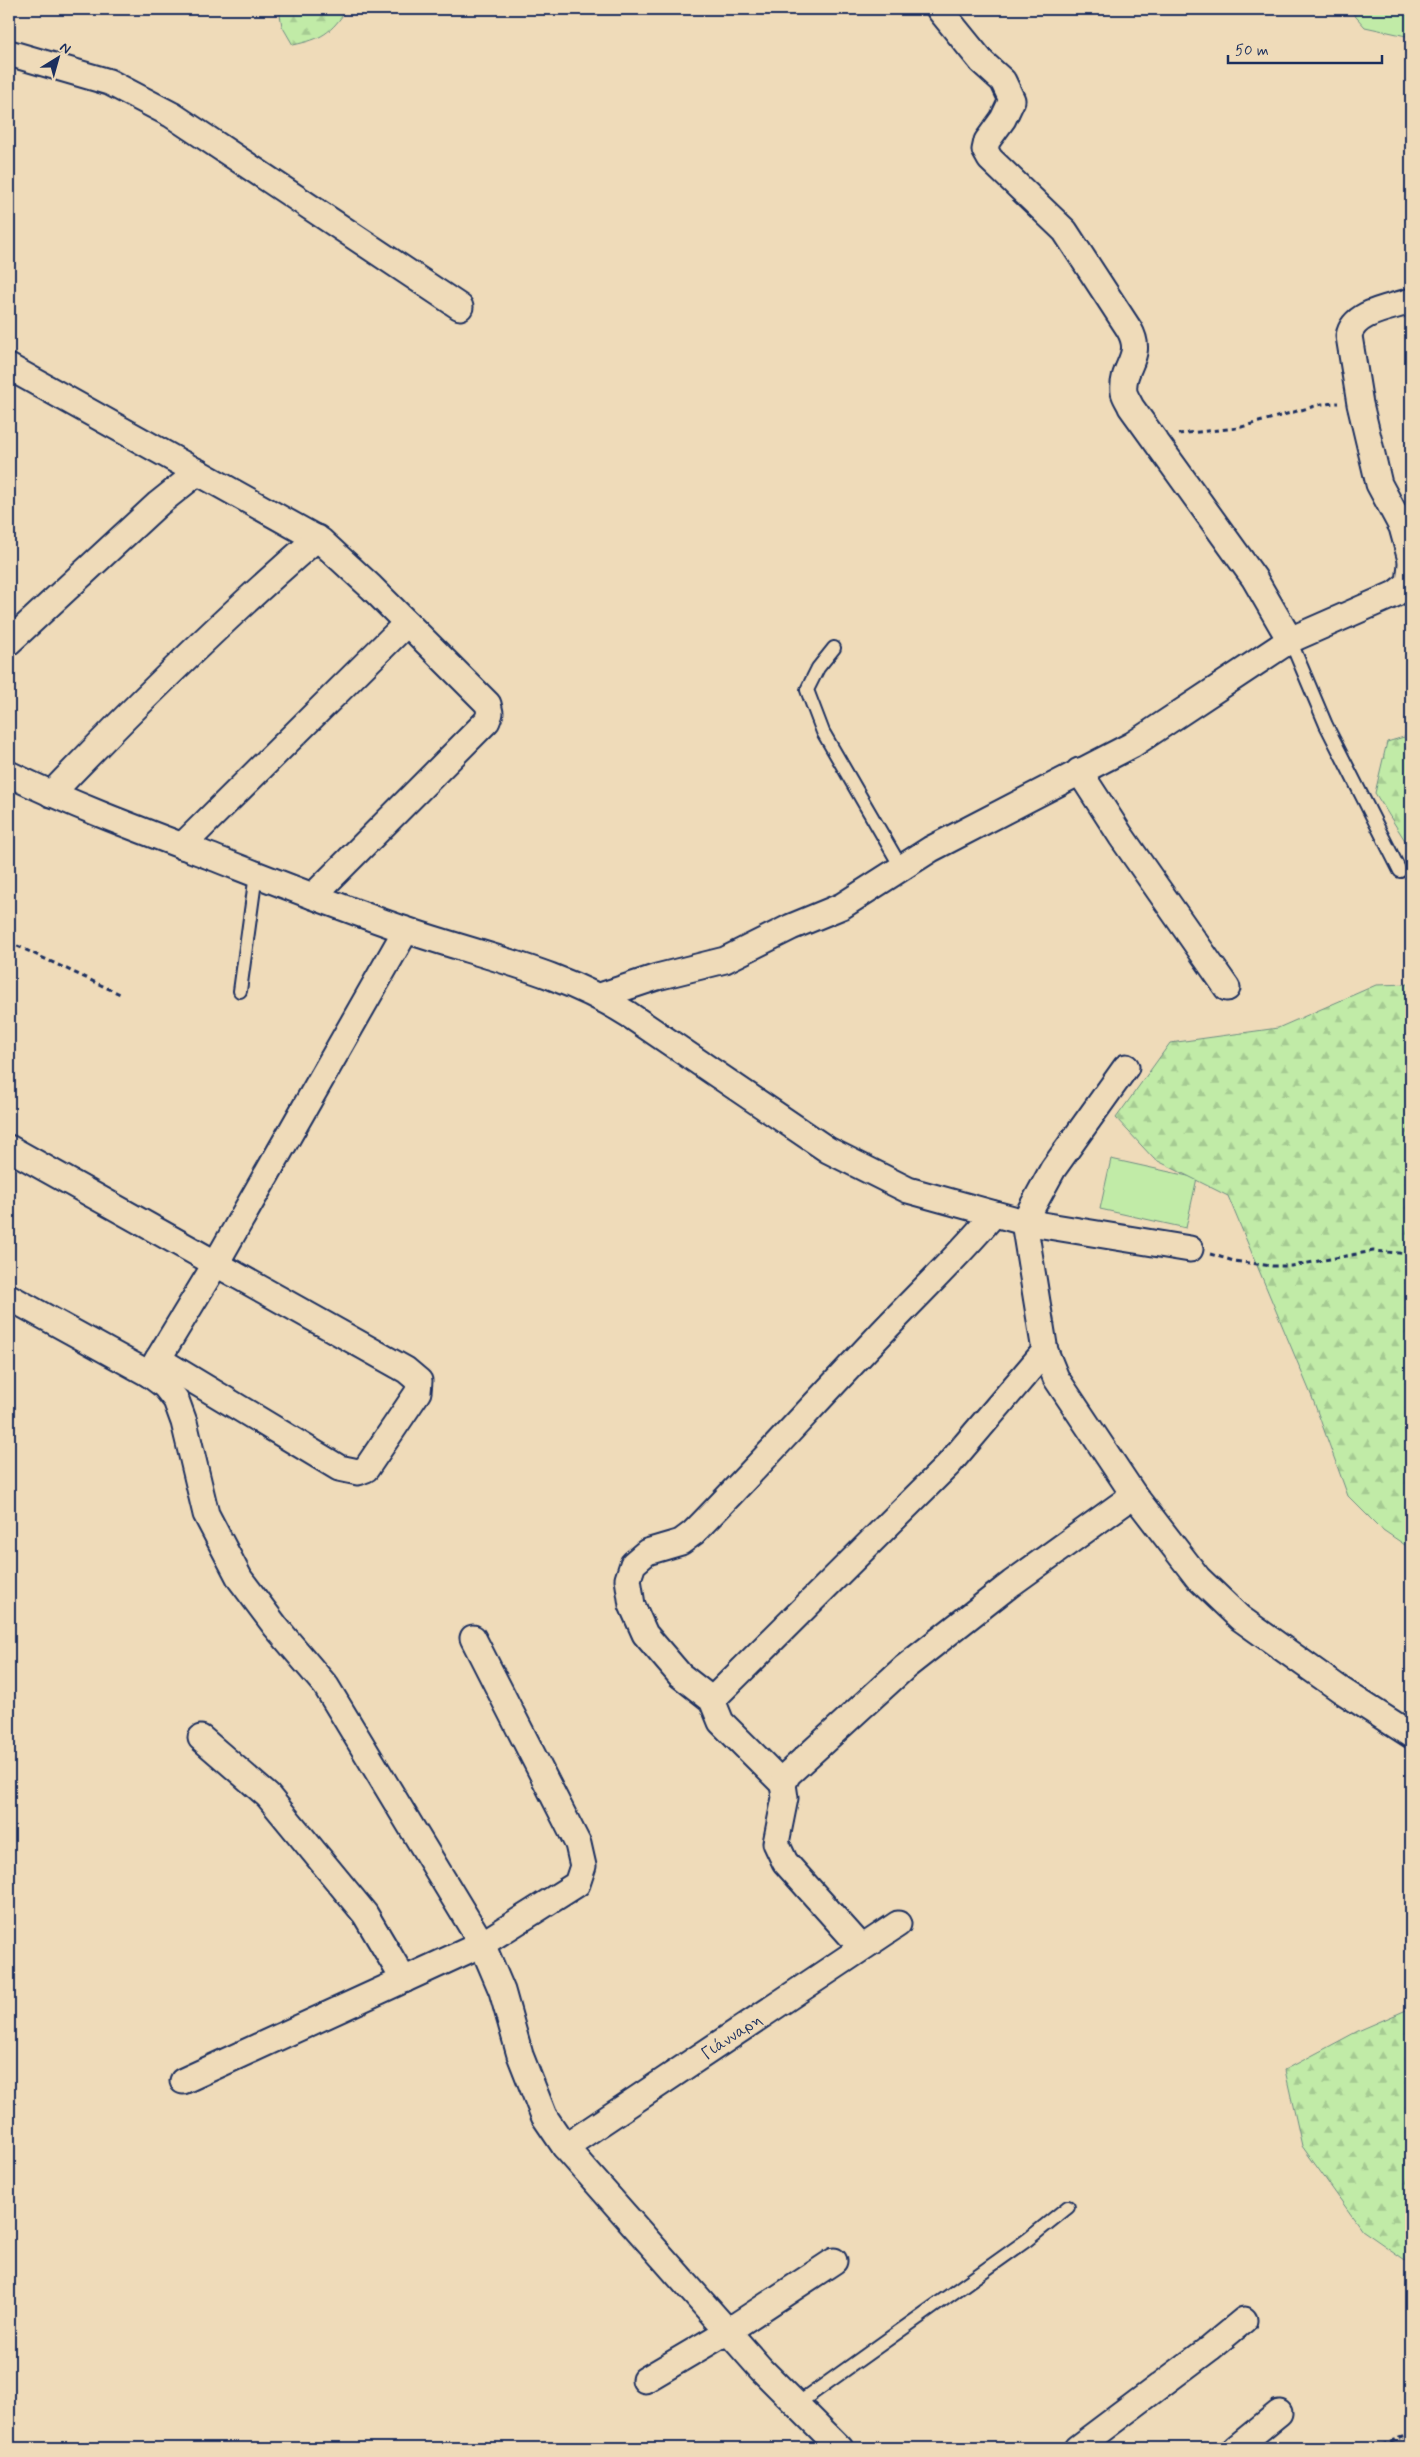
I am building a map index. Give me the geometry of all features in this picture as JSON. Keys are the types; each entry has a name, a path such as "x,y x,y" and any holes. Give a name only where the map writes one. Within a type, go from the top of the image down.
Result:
{"street":[{"path":"939,9 982,62 1003,81 1012,100 1002,120 986,141 986,150 990,159 1065,231 1135,339 1136,352 1125,380 1124,393 1131,406 1254,578 1290,640"},
{"path":"9,53 109,82 172,115 460,307"},
{"path":"1411,300 1360,318 1350,326 1348,336 1360,404 1379,484 1402,527 1411,560"},
{"path":"9,367 317,538 371,587 488,704 490,713 487,721 313,896"},
{"path":"9,642 158,504 198,472"},
{"path":"51,794 136,704 251,595 317,538"},
{"path":"600,996 657,977 725,960 791,927 842,906 901,867 1079,771 1132,745 1290,640 1396,594 1408,584 1411,564"},
{"path":"182,846 407,623"},
{"path":"1079,771 1227,988"},
{"path":"9,774 51,794 313,896 406,930 570,982 600,996 828,1150 908,1190 1024,1222 1190,1249"},
{"path":"153,1367 215,1265 406,930"},
{"path":"1126,1067 1053,1169 1024,1222 1045,1351 1056,1378 1134,1495 1198,1578 1240,1618 1341,1690 1411,1735"},
{"path":"9,1148 215,1265 406,1370 419,1381 418,1392 366,1469 358,1472 339,1468 153,1367 9,1296"},
{"path":"783,1784 721,1722 712,1700 680,1675 645,1634 632,1606 628,1579 633,1564 647,1552 681,1542 693,1533 775,1450 875,1340 974,1238 994,1214"},
{"path":"712,1700 949,1464 1045,1351"},
{"path":"153,1367 176,1400 184,1422 206,1514 240,1579 326,1686 482,1944 502,1991 520,2055 544,2116 565,2147 761,2369 840,2448"},
{"path":"861,1948 785,1862 778,1851 776,1843 785,1798 783,1784 788,1774 905,1667 1012,1583 1134,1495"},
{"path":"183,2081 482,1944 577,1884 583,1866 578,1844 473,1638"},
{"path":"201,1738 268,1796 365,1914 404,1980"},
{"name":"Γιάνναρη","path":"565,2147 898,1924"},
{"path":"645,2380 728,2331 834,2261"},
{"path":"1077,2448 1244,2320"},
{"path":"1236,2448 1279,2413"}],"lane":[{"path":"1290,640 1326,725 1400,872"},
{"path":"834,648 818,668 808,690 823,732 901,867"},
{"path":"240,991 256,874"},
{"path":"796,2405 1027,2240 1068,2207"}],"path":[{"path":"1153,437 1238,428 1322,404 1360,404"},
{"path":"9,942 120,994"},
{"path":"1190,1249 1234,1261 1272,1266 1292,1266 1373,1251 1411,1254"},
{"path":"1373,2448 1411,2435"}],"green space":[{"path":"279,9 347,9 336,24 325,34 293,45 282,26"},
{"path":"1349,9 1411,9 1411,37 1365,27"},
{"path":"1404,737 1411,745 1411,850 1375,793 1387,742"},
{"path":"1411,984 1411,1549 1380,1528 1348,1496 1312,1397 1228,1196 1154,1159 1116,1118 1170,1043 1278,1028 1376,985"},
{"path":"1111,1159 1197,1178 1186,1228 1100,1209"},
{"path":"1411,2008 1411,2264 1362,2230 1302,2146 1285,2070 1358,2031"}]}
